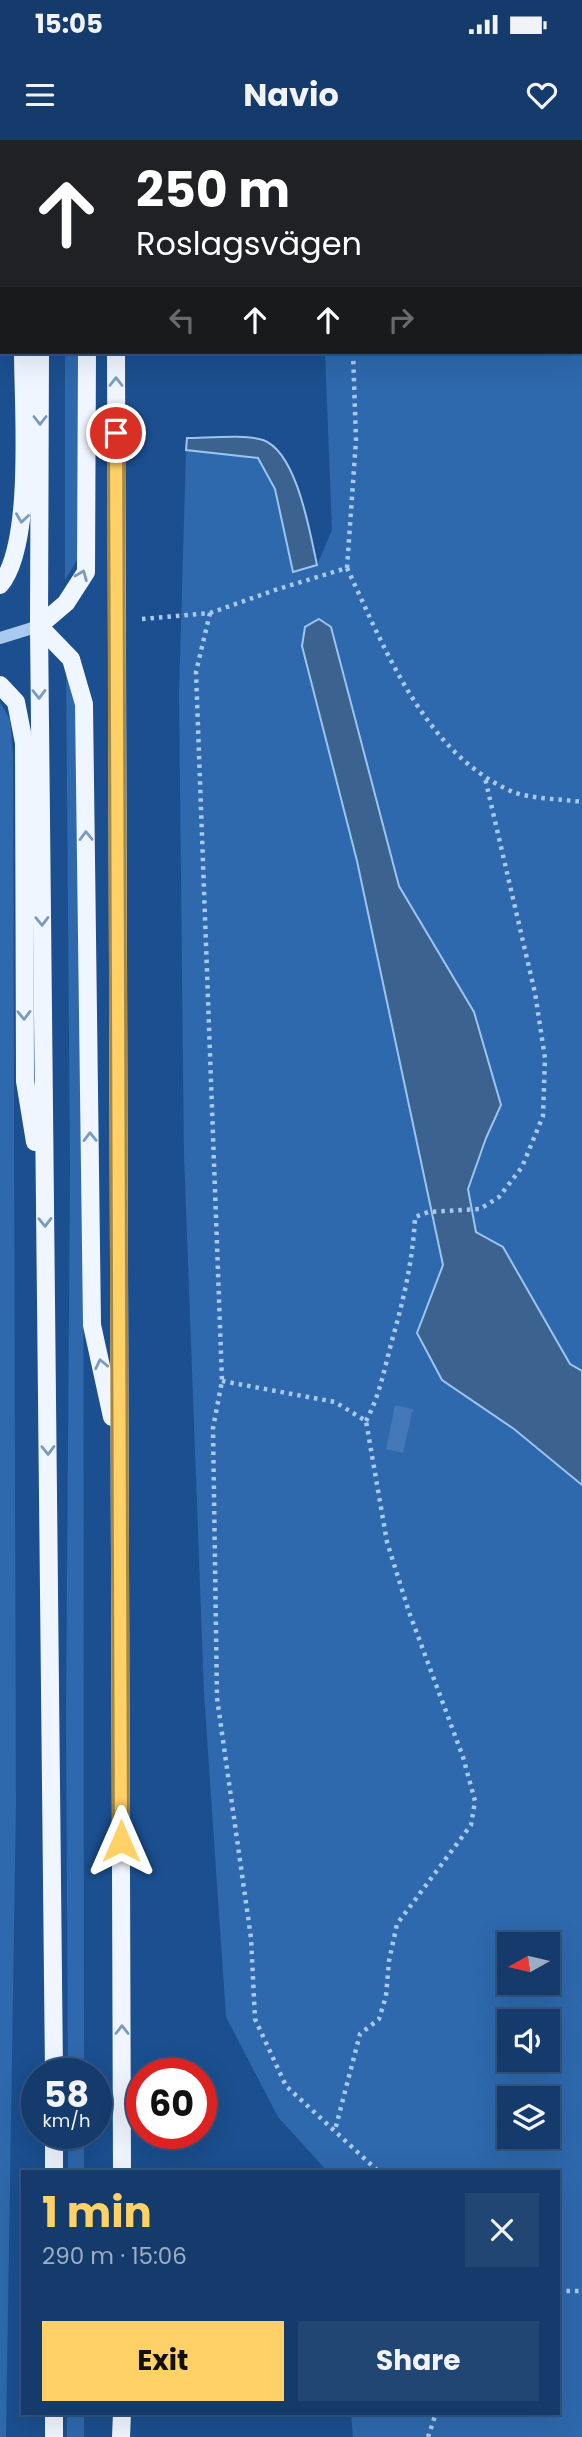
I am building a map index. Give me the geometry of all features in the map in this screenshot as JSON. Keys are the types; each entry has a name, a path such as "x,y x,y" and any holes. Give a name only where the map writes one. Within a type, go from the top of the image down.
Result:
{"main road":[{"path":"0,585 8,576 23,517 23,354"},
{"path":"40,354 39,626 54,2058"},
{"path":"39,626 66,603 86,572 88,354"},
{"path":"116,354 122,2170"},
{"path":"39,626 71,659 84,704 92,1325 120,1454"},
{"path":"0,684 16,702 24,743 25,1081 45,1195"},
{"path":"54,2149 54,2170"},
{"path":"54,2415 54,2437"},
{"path":"121,2437 122,2415"}],"street":[{"path":"0,638 39,626"}],"path":[{"path":"353,354 356,440 347,568 411,699 458,756 485,778 516,793 582,802"},
{"path":"117,622 210,613 347,568"},
{"path":"210,613 196,672 222,1381 213,1428 217,1698 251,1938 255,2019 286,2086 377,2170"},
{"path":"335,2130 360,2034 379,2019 386,1996 389,1961 397,1924 471,1825 475,1801 463,1757 408,1612 387,1542 366,1422 375,1404 406,1293 415,1217 428,1212 480,1209 499,1197 522,1167 543,1116 545,1058 535,993 485,778"},
{"path":"222,1381 335,1402 366,1422"},
{"path":"560,2291 582,2291"},
{"path":"428,2437 435,2415"}],"shaded area":[{"path":"65,354 81,354 84,548 65,580"},
{"path":"325,354 582,354 582,2437 353,2437 351,2415 560,2415 560,2170 326,2170 278,2117 226,2017 204,1693 184,1155 179,694 186,450 258,458 275,489 294,571 317,565 332,530"},
{"path":"187,438 256,438 275,448 285,460 300,495 317,565 293,572 275,489 258,458 186,450"},
{"path":"319,619 331,627 399,886 474,1012 501,1105 468,1189 476,1232 503,1247 570,1364 582,1371 582,1485 514,1429 442,1380 417,1333 443,1265 357,861 302,646 305,627"},
{"path":"66,660 83,699 84,2058 68,2058 66,1719 70,1168"},
{"path":"0,702 10,720 13,756 16,1804 6,2437 0,2437"},
{"path":"68,2149 84,2149 84,2170 68,2170"},
{"path":"67,2415 84,2415 84,2437 67,2437"}],"building":[{"path":"395,1405 413,1409 403,1453 386,1449"}],"route":[{"path":"116,433 121,1841"}]}
